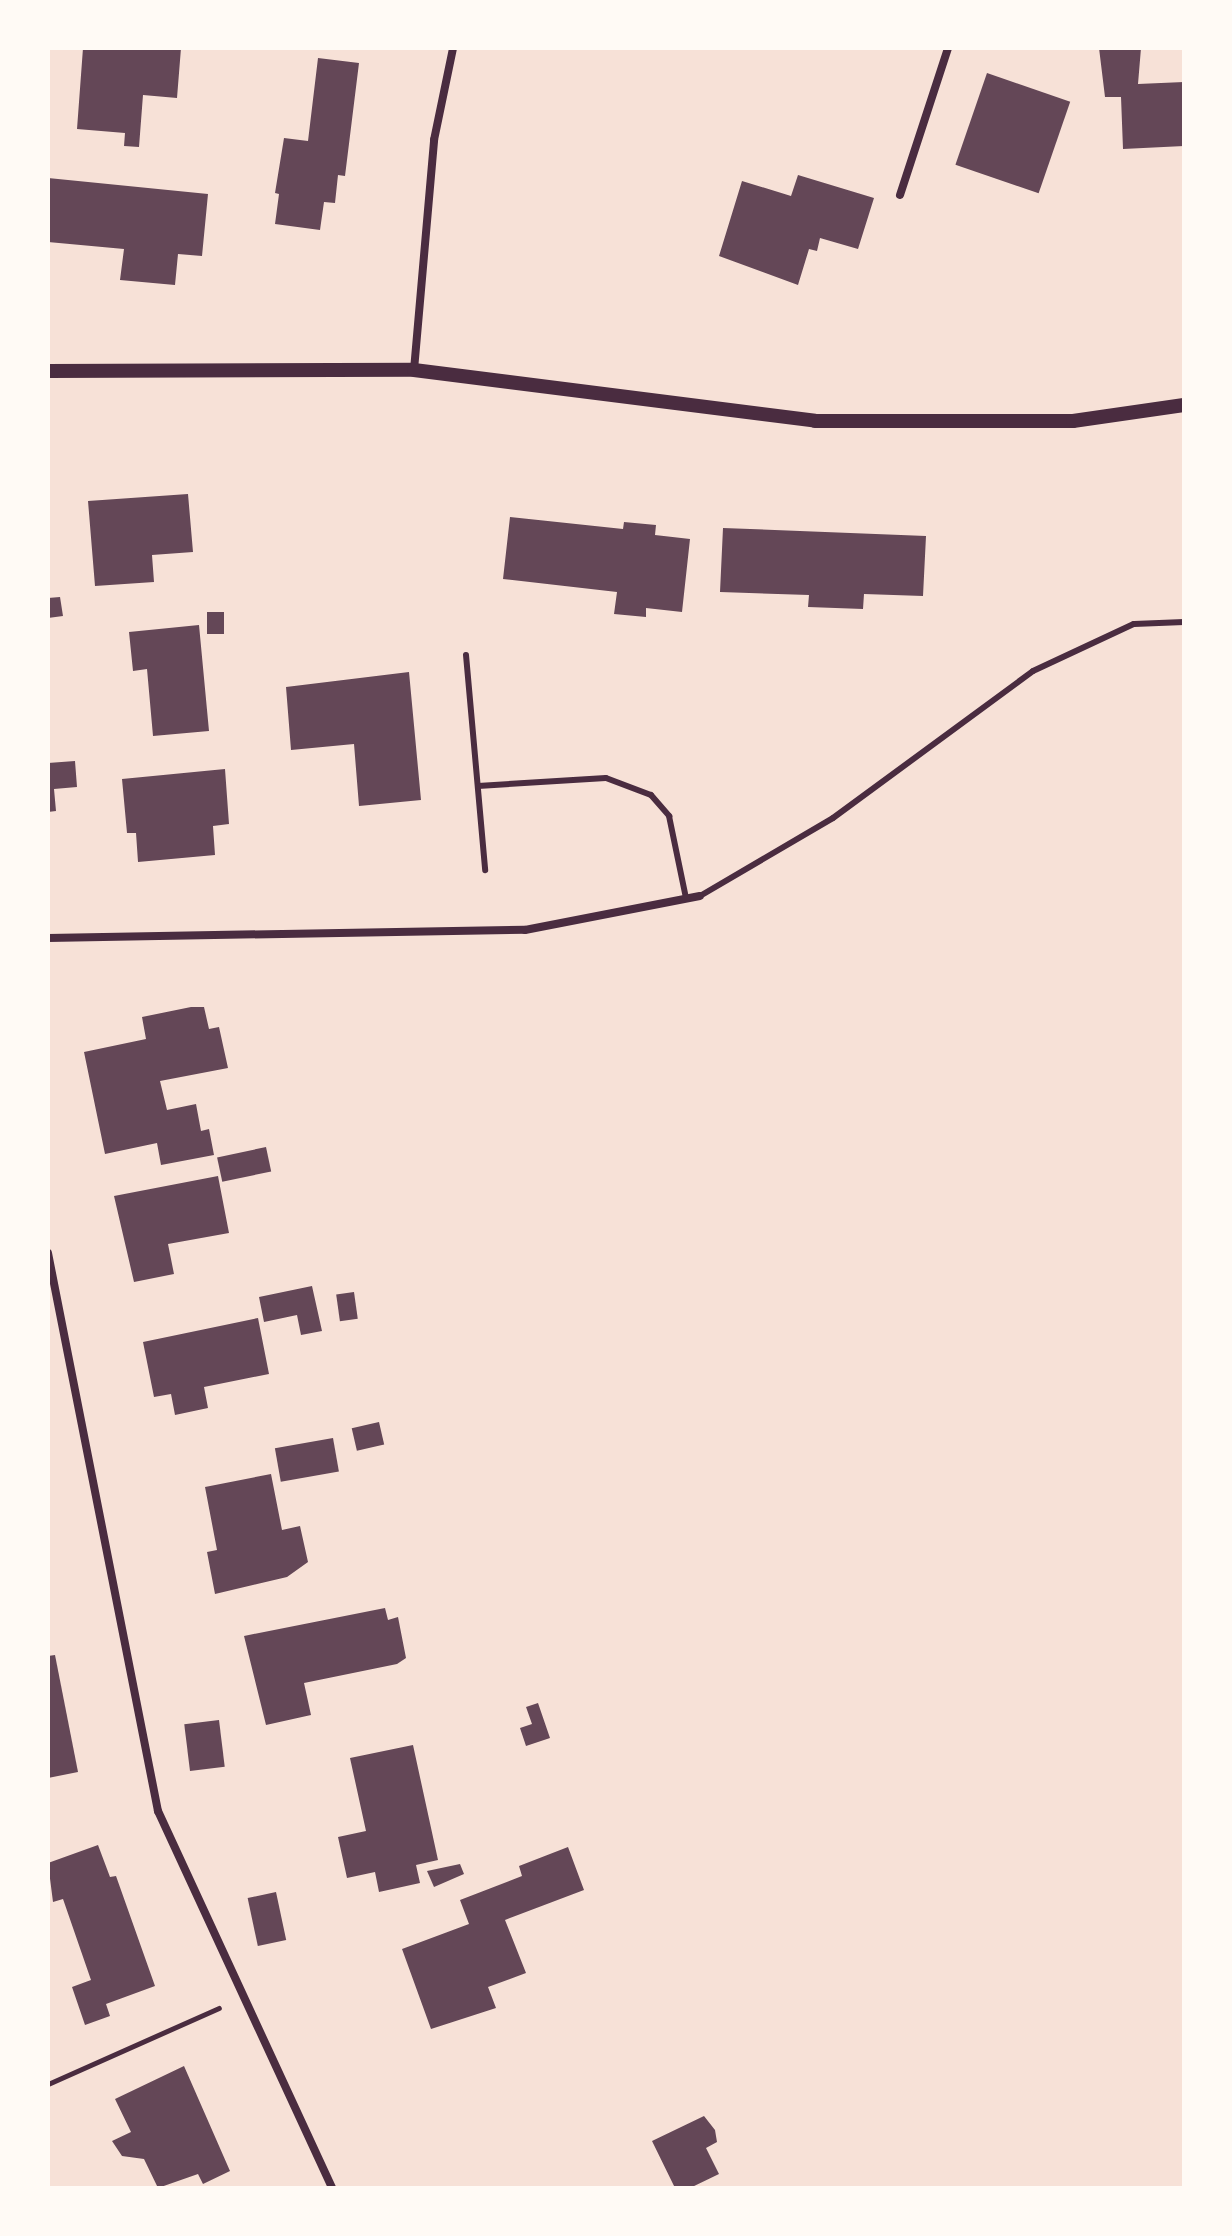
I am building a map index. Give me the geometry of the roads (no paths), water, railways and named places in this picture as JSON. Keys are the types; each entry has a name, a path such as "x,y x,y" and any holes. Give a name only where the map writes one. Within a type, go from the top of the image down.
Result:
{"street":[{"path":"414,370 434,140 453,48"},
{"path":"900,195 948,48"},
{"path":"48,371 414,370 815,421 1073,421 1184,405"},
{"path":"48,938 525,930 700,896"},
{"path":"48,1253 158,1811 241,1998 332,2188"}],"lane":[{"path":"700,896 833,818 1033,671 1134,624 1184,622"},
{"path":"466,655 485,870"},
{"path":"478,786 606,778 627,782 651,795 669,816 686,898"}]}
